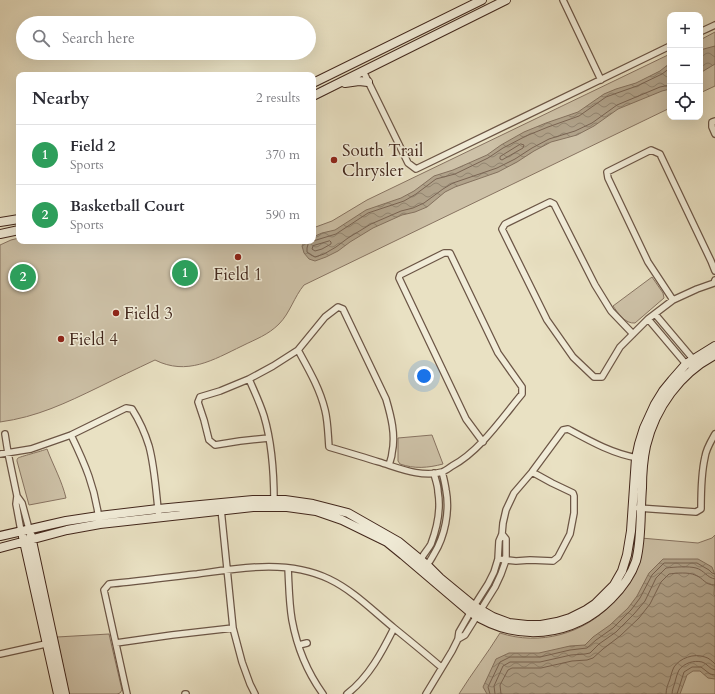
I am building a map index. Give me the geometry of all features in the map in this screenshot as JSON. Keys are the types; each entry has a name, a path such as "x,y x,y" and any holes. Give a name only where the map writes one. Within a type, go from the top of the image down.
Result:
{"street":[{"path":"316,82 482,0"},
{"path":"316,94 506,0"},
{"path":"562,0 601,80"},
{"path":"439,21 418,35 371,60 364,65 363,71 408,163 416,169 667,47"},
{"path":"703,31 715,25"},
{"path":"336,72 355,69 363,71"},
{"path":"333,86 359,81 368,82"},
{"path":"715,120 712,122 712,127 715,134"},
{"path":"673,300 648,262 608,178 607,172 651,150 660,154 715,271"},
{"path":"633,334 611,311 595,285 554,204 550,202 505,224 502,229 547,320 573,357 594,377 602,377 620,347 655,314 673,300 697,288 714,283 715,280"},
{"path":"0,222 16,219"},
{"path":"0,234 16,231"},
{"path":"298,350 314,378 321,397 325,411 329,448 389,465 403,471 417,473 442,472 461,462 483,442 522,394 522,386 498,354 450,253 444,253 400,275 399,278 466,418 483,442"},
{"path":"269,438 215,445 209,440 198,402 200,397 220,391 249,379 298,350 326,317 338,307 343,309 386,399 393,434 393,452 389,465"},
{"path":"655,314 691,363"},
{"path":"648,320 691,363"},
{"path":"0,536 66,521 99,520 220,507 253,500 274,503 287,507 316,511 342,520 386,542 475,611 509,622 527,625 541,625 570,618 595,604 614,585 622,571 637,508 640,459 639,444 644,428 655,404 663,391 691,363 715,346"},
{"path":"691,363 715,354"},
{"path":"249,379 258,400 269,438 274,503"},
{"path":"0,454 31,448 71,435 126,408 132,409 149,446 154,470 158,513"},
{"path":"475,611 494,572 498,559 499,541 502,534 506,510 514,493 532,472 563,430 568,429 610,450 640,459"},
{"path":"5,434 17,496 22,503 25,530 51,643 65,694"},
{"path":"637,508 696,512 700,509 702,472 705,456 715,434"},
{"path":"71,435 92,484 97,502 99,520"},
{"path":"419,569 428,565 440,541 445,526 448,507 442,472"},
{"path":"498,559 516,561 553,561 558,557 570,534 574,513 573,493 552,484 532,472"},
{"path":"419,569 420,560 429,547 436,526 439,498 434,473"},
{"path":"274,503 285,500 313,504 348,513 399,542 428,565 475,611"},
{"path":"220,507 233,628 242,662 255,694"},
{"path":"0,548 99,520"},
{"path":"426,694 458,639 459,632 495,587 506,560 506,539 502,534"},
{"path":"127,694 104,590 109,584 253,567 288,568 305,571 328,579 346,589 369,606 441,667"},
{"path":"288,568 292,620 305,665 323,694"},
{"path":"116,643 233,628"},
{"path":"347,694 355,688 368,672 380,655 394,628"},
{"path":"0,654 51,643"},
{"path":"51,643 58,694"},
{"path":"299,645 307,643"}],"shaded area":[{"path":"715,32 715,86 703,92 703,48 703,38"},
{"path":"667,55 667,109 304,285 283,320 275,328 262,336 210,361 200,364 178,367 167,365 155,360 51,409 26,417 0,422 0,245 16,239 16,244 316,244 316,227 332,221 367,200"},
{"path":"652,277 663,293 664,298 635,323 628,322 622,318 613,306"},
{"path":"432,435 443,464 411,467 400,464 398,461 398,438"},
{"path":"47,449 60,479 66,498 29,505 17,459 19,457"},
{"path":"715,535 715,694 459,694 500,633 515,637 530,638 560,635 588,623 601,614 618,598 626,587 641,538 698,543 712,538"},
{"path":"109,634 122,690 120,693 69,694 57,637"}],"water":[{"path":"715,46 715,64 703,71 703,49"},
{"path":"667,65 667,90 618,109 594,126 577,135 551,142 498,172 455,187 445,192 427,207 402,215 373,228 326,257 315,261 309,259 304,253 302,246 303,244 316,244 316,236 335,230 366,210 401,198 414,191 434,176 453,170 487,155 524,132 578,112 604,94 636,83 660,71"},
{"path":"663,559 698,559 712,567 715,575 715,679 708,678 700,671 693,671 687,675 680,694 487,694 483,687 496,659 509,653 539,653 570,646 585,645 628,608 637,596 649,573"}],"place":[{"name":"South Trail Chrysler","path":"334,160"},
{"name":"Field 1","path":"238,257"},
{"name":"Field 2","path":"185,273"},
{"name":"Basketball Court","path":"23,277"},
{"name":"Field 3","path":"116,313"},
{"name":"Field 4","path":"61,339"}]}
